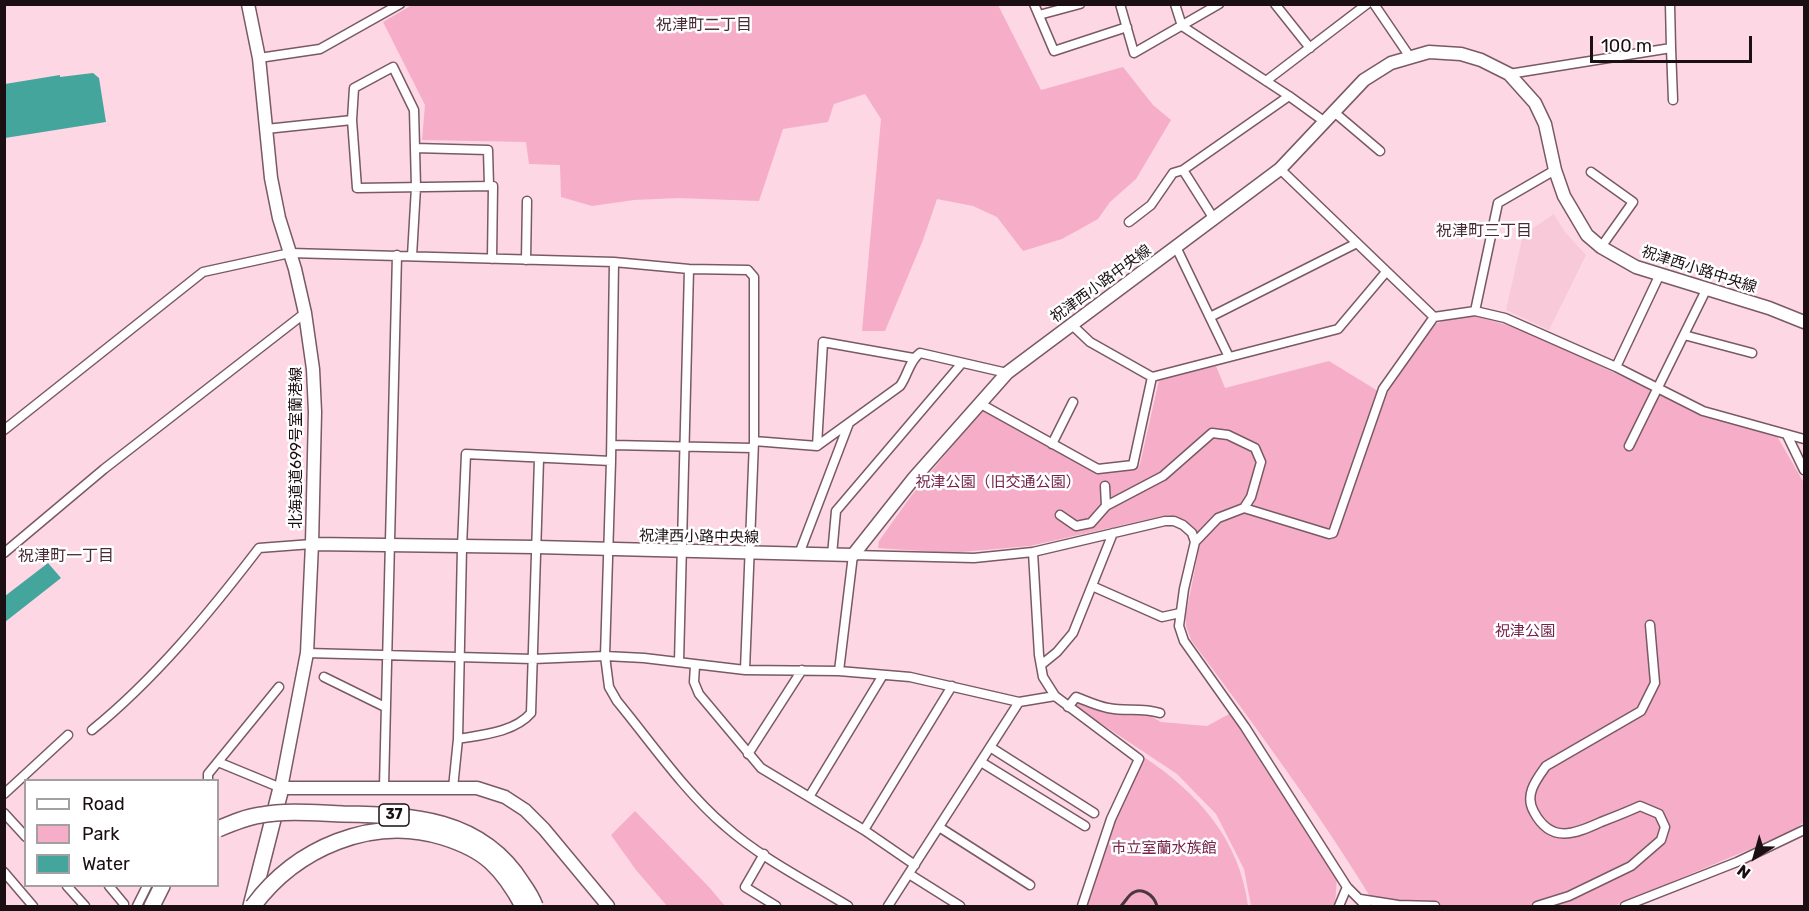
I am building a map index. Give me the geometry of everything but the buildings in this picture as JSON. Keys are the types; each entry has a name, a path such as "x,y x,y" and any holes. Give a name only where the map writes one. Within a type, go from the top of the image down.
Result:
{"highway":[{"name":"37","path":"252,906 281,788"},
{"path":"260,906 281,788"},
{"name":"37","path":"219,829 239,820 262,815 302,813 397,815 427,820 457,828 489,846 513,869 536,906"},
{"name":"37","path":"252,906 291,868 326,846 353,835 403,829 429,832 456,841 475,851 490,861 507,881 523,906"},
{"path":"152,906 161,887"}],"main road":[{"name":"北海道道699号室蘭港線","path":"248,4 259,58 273,188 305,313 313,369 315,412 307,654 281,788"},
{"name":"祝津西小路中央線","path":"312,544 854,555 914,478 978,403 1007,373 1280,169 1364,80 1379,69 1429,52 1461,54 1481,60 1509,74 1535,103 1541,114 1564,196 1578,223 1587,235 1601,247 1636,267 1804,321"},
{"path":"281,788 477,788 505,797 525,810 544,829 608,906"}],"street":[{"path":"259,58 320,49 400,4"},
{"path":"1034,4 1054,51 1127,27"},
{"path":"1040,15 1080,4"},
{"path":"1120,4 1134,53 1219,4"},
{"path":"1174,4 1182,27 1380,151"},
{"path":"1275,4 1310,48"},
{"path":"1266,81 1367,4"},
{"path":"1374,4 1410,57"},
{"path":"1670,4 1673,100"},
{"path":"1509,74 1671,48"},
{"path":"412,256 416,187 414,110 393,67 354,88 352,120 357,188 416,187 493,186 492,259"},
{"path":"1129,222 1151,205 1173,173 1182,170 1289,96"},
{"path":"266,129 352,120"},
{"path":"415,148 488,150 489,186"},
{"path":"1280,169 1434,317"},
{"path":"1182,170 1214,219"},
{"path":"1475,311 1498,203 1555,170"},
{"path":"1591,172 1632,202 1601,247"},
{"path":"526,260 527,201"},
{"path":"1210,317 1357,243"},
{"path":"1176,247 1229,357"},
{"path":"4,430 204,272 290,253 614,262 689,269 748,270 754,277 753,445 745,670"},
{"path":"384,787 397,255"},
{"path":"614,262 612,445 605,656 609,687 617,700 705,808 726,827 764,854 848,906"},
{"path":"679,662 689,269"},
{"path":"1071,324 1090,342 1152,377 1338,329 1386,272"},
{"path":"1616,367 1660,274"},
{"path":"1629,446 1707,288"},
{"path":"1244,508 1329,534 1333,533 1383,389 1434,317 1475,311 1505,318 1659,387 1703,411 1804,439"},
{"path":"4,553 104,469 305,313"},
{"path":"1684,335 1752,353"},
{"path":"817,446 823,342 913,358"},
{"path":"612,445 817,446 900,386 907,376 913,358 920,353 1007,373"},
{"path":"832,555 836,511 962,363"},
{"path":"978,403 1098,469 1133,465 1152,377"},
{"path":"1052,444 1073,402"},
{"path":"799,554 849,423"},
{"path":"1060,515 1076,526 1091,523 1106,506 1163,476 1212,433 1228,435 1256,448 1261,462 1251,497 1244,508 1218,518 1195,542 1184,589 1179,626 1184,641 1245,727 1347,887 1366,906"},
{"path":"1787,435 1804,470"},
{"path":"453,788 458,739 466,454 611,461"},
{"path":"458,739 485,735 524,722 531,713 539,459"},
{"path":"1105,486 1106,506"},
{"path":"839,671 854,555 974,558 1033,552 1166,521 1174,521 1183,525 1192,533 1195,542"},
{"path":"1041,665 1057,652 1073,633 1113,533"},
{"path":"92,730 122,705 220,599 260,548 312,544"},
{"path":"1033,552 1043,677 1055,696 1139,759 1111,819 1082,906"},
{"path":"1092,586 1162,617 1180,613"},
{"path":"1537,906 1569,896 1631,866 1661,840 1665,827 1659,814 1640,806 1574,834 1545,829 1532,811 1530,795 1536,780 1546,766 1641,711 1654,683 1650,625"},
{"path":"307,654 533,659 605,656 745,670 839,671 910,676 1019,702 1055,696"},
{"path":"695,665 694,682 699,694 761,768 864,830 915,865"},
{"path":"748,754 802,670"},
{"path":"808,797 883,675"},
{"path":"324,677 385,707"},
{"path":"864,830 952,686"},
{"path":"208,779 208,774 279,687"},
{"path":"1068,707 1076,697 1109,708 1128,710 1145,708 1160,713"},
{"path":"888,906 1019,702"},
{"path":"26,779 68,735"},
{"path":"990,747 1094,813"},
{"path":"218,762 281,788"},
{"path":"981,762 1085,826"},
{"path":"4,794 23,782"},
{"path":"4,813 24,835"},
{"path":"939,827 1030,885"},
{"path":"1625,906 1737,861 1804,830"},
{"path":"764,854 745,887 776,906"},
{"path":"4,872 33,906"},
{"path":"909,874 960,906"},
{"path":"69,887 85,906"},
{"path":"111,887 124,904"},
{"path":"137,906 146,887"},
{"path":"1339,906 1347,887"},
{"path":"1359,899 1398,906 1436,906"}],"shaded area":[{"path":"1554,214 1564,231 1586,255 1549,330 1506,310 1523,235"}],"green space":[{"path":"412,5 998,5 1041,90 1123,67 1153,105 1171,120 1136,179 1110,202 1098,219 1062,239 1023,251 997,217 973,206 937,199 923,240 885,331 862,331 881,119 865,94 834,104 828,122 783,129 759,201 678,198 634,200 592,206 561,197 560,165 529,164 526,142 422,140 425,105 383,22"},
{"name":"祝津公園","path":"1475,316 1541,338 1705,416 1777,436 1804,483 1804,817 1803,823 1791,832 1614,906 1376,906 1310,804 1191,640 1186,626 1186,614 1200,543 1195,532 1184,520 1167,515 1030,546 950,553 878,548 879,541 911,496 983,409 1094,470 1137,470 1159,380 1216,366 1225,388 1329,361 1386,396 1409,356 1431,327 1447,320"},
{"path":"1076,699 1097,708 1139,709 1161,722 1207,726 1231,713 1277,777 1337,877 1335,906 1251,906 1244,869 1216,814 1177,774 1073,705"},
{"name":"市立室蘭水族館","path":"1144,757 1182,786 1213,820 1236,860 1248,906 1086,906 1115,819"},
{"path":"635,811 725,906 667,906 636,870 611,835"}],"water":[{"path":"93,73 99,78 106,122 5,138 5,84 60,75 60,77"},
{"path":"48,563 61,578 5,622 5,596"}],"railway":[{"path":"1121,906 1130,895 1138,891 1150,895 1157,906"}],"district":[{"name":"祝津町二丁目","path":"704,25"},
{"name":"祝津町三丁目","path":"1484,231"},
{"name":"祝津町一丁目","path":"66,556"}],"park label":[{"name":"祝津公園（旧交通公園）","path":"998,483"}]}
